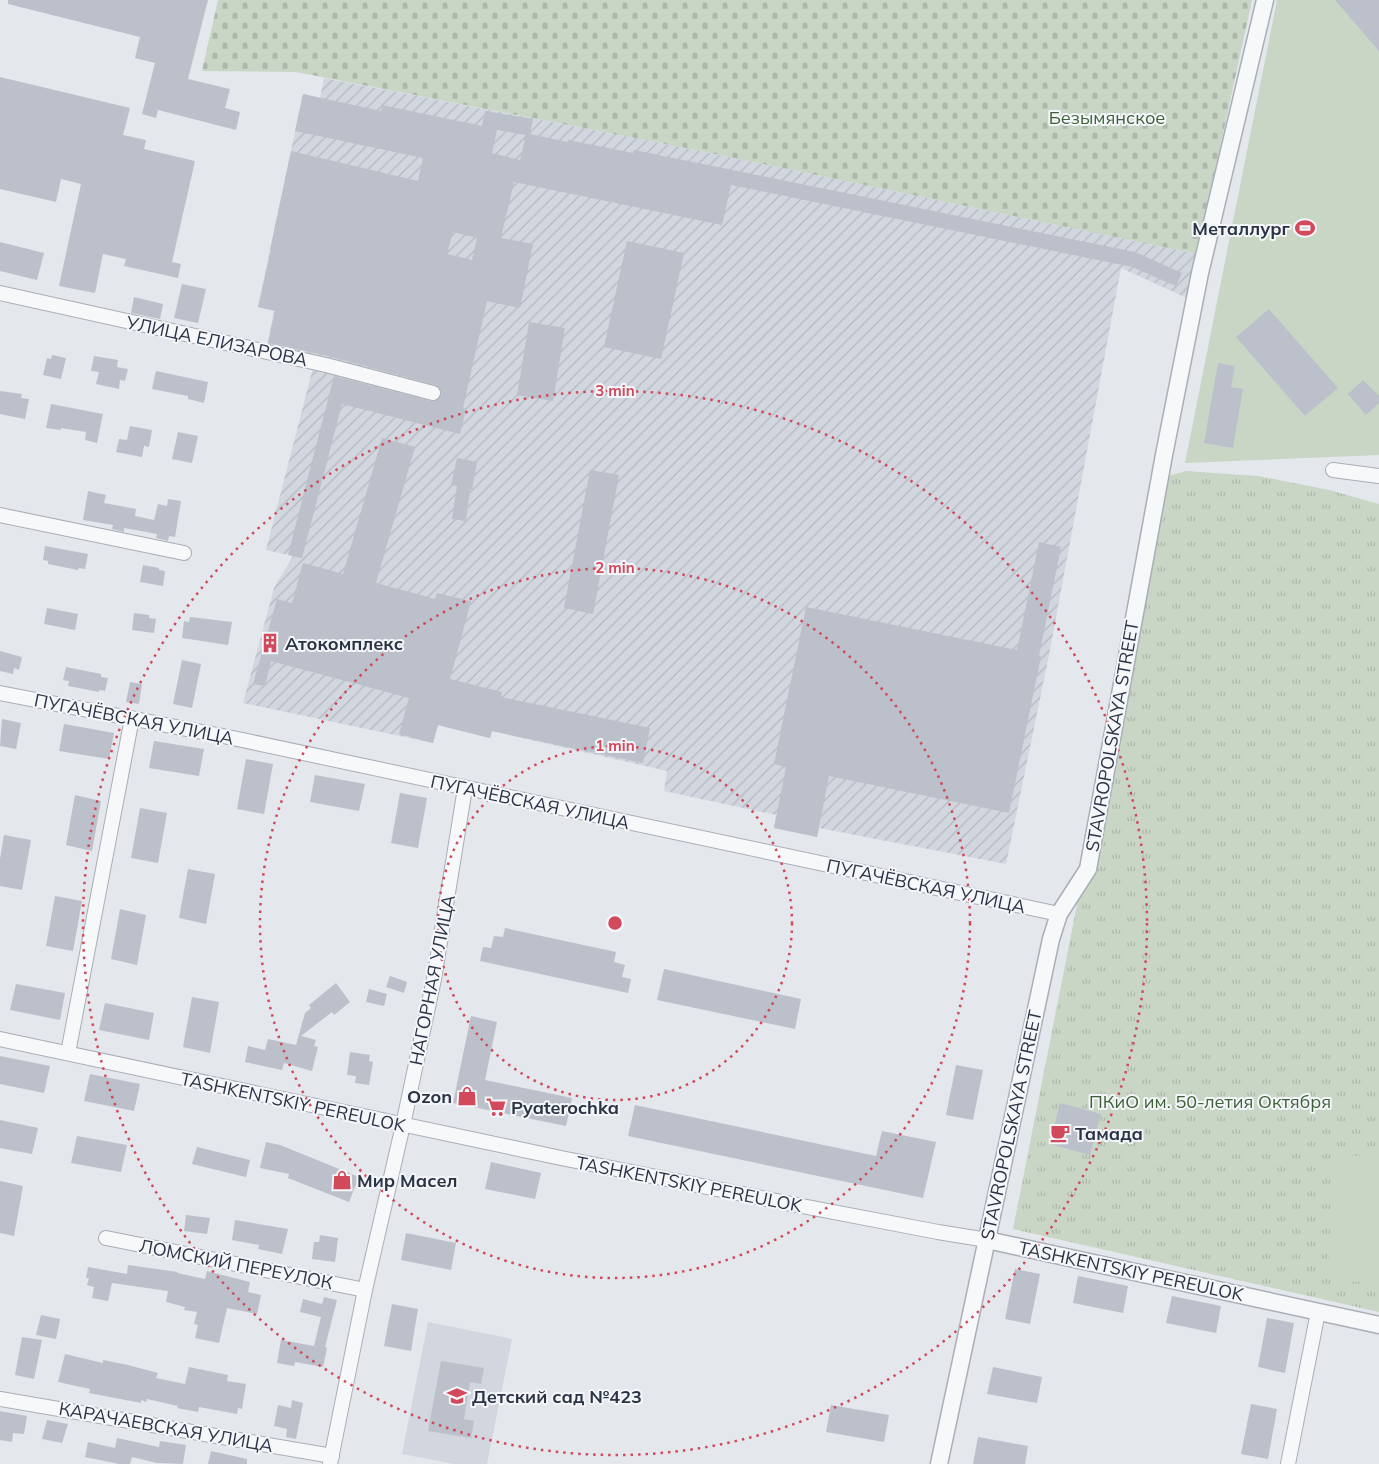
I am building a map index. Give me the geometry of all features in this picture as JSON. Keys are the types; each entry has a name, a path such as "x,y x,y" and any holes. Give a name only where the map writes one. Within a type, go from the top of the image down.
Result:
{"street":[{"name":"STAVROPOLSKAYA STREET","path":"939,1464 1051,939 1059,914 1088,869 1162,465 1198,283 1265,0"},
{"name":"УЛИЦА ЕЛИЗАРОВА","path":"0,293 326,365 434,393"},
{"path":"1333,470 1379,476"},
{"path":"0,515 184,553"},
{"name":"ПУГАЧЁВСКАЯ УЛИЦА","path":"0,692 132,718 1059,914"},
{"path":"68,1053 132,718"},
{"name":"НАГОРНАЯ УЛИЦА","path":"331,1460 365,1290 434,979 465,788"},
{"name":"TASHKENTSKIY PEREULOK","path":"0,1039 403,1125 802,1206 987,1240 1379,1325"},
{"name":"ЛОМСКИЙ ПЕРЕУЛОК","path":"106,1238 365,1290"},
{"path":"1288,1464 1318,1312"},
{"name":"КАРАЧАЕВСКАЯ УЛИЦА","path":"0,1398 331,1460"}],"shaded area":[{"path":"324,78 676,146 1197,254 1187,298 1121,268 1049,655 1006,864 819,828 817,837 774,828 776,815 664,791 667,771 492,731 490,738 438,725 433,743 243,703 274,588 293,556 266,550 316,356 267,346 274,311 258,307 303,94 320,98"},
{"name":"Детский сад №423","path":"428,1322 512,1339 487,1464 454,1464 402,1454"}],"green space":[{"name":"Безымянское","path":"218,0 1252,0 1197,254 676,146 296,72 202,71"},
{"name":"Металлург","path":"1277,0 1379,0 1379,455 1185,463"},
{"name":"ПКиО им. 50-летия Октября","path":"1186,471 1258,476 1329,490 1379,504 1379,1312 1013,1229 1117,702 1152,480"},
{"path":"1338,1154 1379,1158 1379,1284 1327,1279"}],"building":[{"path":"8,0 208,0 188,79 230,89 225,108 240,112 236,130 158,110 156,118 142,114 155,63 135,58 140,37 8,4"},
{"path":"1335,0 1379,0 1379,51"},
{"path":"0,77 130,108 123,135 146,140 144,149 195,161 172,262 181,264 178,278 124,266 126,259 103,254 95,293 59,286 81,184 61,179 56,202 0,189"},
{"path":"303,94 381,111 382,105 482,126 485,111 533,119 530,134 633,153 634,150 1135,252 1182,273 1176,286 1132,267 731,185 722,225 514,182 501,238 533,244 520,308 487,301 463,408 466,409 460,434 342,404 302,558 288,555 334,376 431,401 439,399 442,395 439,387 435,385 328,356 268,343 275,311 258,307 291,151 418,181 423,158 295,131","holes":["497,130 526,135 520,160 492,153","453,232 477,238 472,260 447,254"]},
{"path":"627,241 684,253 661,359 604,347"},
{"path":"0,242 44,253 37,280 0,271"},
{"path":"182,284 206,289 198,323 174,318"},
{"path":"134,297 163,304 160,319 131,313"},
{"path":"1269,309 1338,388 1305,416 1236,337"},
{"path":"529,322 565,328 553,401 517,395"},
{"path":"52,355 66,358 61,379 43,375 47,358 51,359"},
{"path":"94,356 118,360 117,367 128,369 125,381 120,380 119,389 96,384 99,372 91,371"},
{"path":"1218,363 1235,366 1231,387 1243,389 1233,448 1204,443"},
{"path":"156,371 208,382 204,403 188,399 188,396 152,389"},
{"path":"1363,380 1379,396 1379,403 1366,415 1348,394"},
{"path":"0,391 22,394 21,398 29,399 25,419 0,414"},
{"path":"51,404 103,414 97,443 85,440 86,432 46,428"},
{"path":"130,426 152,430 149,447 144,446 142,457 116,452 119,439 127,440"},
{"path":"178,432 198,436 192,463 172,459"},
{"path":"382,438 415,447 376,583 435,599 437,593 471,601 450,679 502,692 501,697 650,728 643,763 492,731 490,738 438,725 433,743 399,734 409,698 271,661 265,686 253,684 277,599 292,603 303,563 343,574"},
{"path":"457,458 477,462 472,490 470,489 466,521 452,519 457,486 451,485"},
{"path":"590,470 619,475 593,614 564,608"},
{"path":"88,491 106,495 104,503 136,509 135,516 154,520 158,504 167,506 168,499 181,501 175,537 169,536 168,541 156,538 157,534 124,528 124,532 112,529 113,525 83,520"},
{"path":"1039,542 1061,547 1009,813 829,776 817,837 774,828 786,767 774,764 806,607 1017,650"},
{"path":"45,546 88,554 85,569 79,568 78,570 48,564 48,561 43,560"},
{"path":"143,565 165,571 163,586 140,582"},
{"path":"47,608 78,614 75,630 44,624"},
{"path":"134,613 149,615 149,618 156,619 154,633 132,630"},
{"path":"190,617 232,622 228,645 182,638 184,621 189,622"},
{"path":"0,651 22,657 19,670 14,668 13,674 0,671"},
{"path":"182,660 201,664 192,708 173,704"},
{"path":"66,667 101,674 101,677 108,678 105,691 99,690 99,692 68,686 69,681 63,680"},
{"path":"130,682 142,684 139,704 126,702"},
{"path":"2,719 21,723 16,749 0,746"},
{"path":"64,724 114,733 109,759 59,751"},
{"path":"154,741 204,749 199,776 149,768"},
{"path":"246,759 273,764 264,814 237,809"},
{"path":"315,775 365,784 359,811 310,802"},
{"path":"400,793 427,798 418,848 391,843"},
{"path":"75,795 101,801 92,851 66,845"},
{"path":"140,808 167,813 158,863 131,858"},
{"path":"4,835 31,840 22,890 0,886 0,859"},
{"path":"188,869 215,874 206,924 179,918"},
{"path":"55,896 82,901 73,951 46,946"},
{"path":"120,909 146,915 137,965 111,959"},
{"path":"505,928 616,952 614,962 625,965 622,977 631,979 628,993 480,961 483,947 491,948 494,936 503,937"},
{"path":"664,969 801,999 795,1029 657,1000"},
{"path":"390,976 407,982 404,993 386,987"},
{"path":"336,983 350,1002 334,1015 332,1012 301,1036 316,1040 314,1046 318,1047 312,1071 284,1063 282,1070 245,1062 248,1046 265,1050 268,1039 296,1045 305,1013 311,1008 309,1005"},
{"path":"16,984 65,993 60,1020 10,1010"},
{"path":"369,989 387,994 384,1006 366,1002"},
{"path":"192,997 219,1002 210,1053 183,1047"},
{"path":"105,1003 154,1013 149,1040 99,1030"},
{"path":"471,1016 497,1022 485,1080 572,1098 566,1126 453,1103"},
{"path":"350,1052 370,1055 369,1061 373,1062 369,1085 355,1083 356,1076 347,1075"},
{"path":"0,1056 50,1066 44,1093 0,1084"},
{"path":"956,1065 983,1070 973,1120 946,1115"},
{"path":"90,1074 140,1084 134,1111 84,1101"},
{"path":"1060,1103 1101,1114 1090,1155 1050,1144"},
{"path":"635,1105 876,1156 882,1131 936,1142 923,1198 628,1136"},
{"path":"0,1120 38,1128 32,1154 0,1148"},
{"path":"77,1136 127,1145 121,1172 71,1163"},
{"path":"266,1142 280,1145 359,1177 349,1202 288,1178 289,1174 260,1168"},
{"path":"197,1147 250,1160 246,1177 192,1164"},
{"path":"491,1162 541,1173 535,1199 485,1189"},
{"path":"0,1181 23,1186 14,1236 0,1233"},
{"path":"186,1215 210,1218 207,1234 184,1231"},
{"path":"235,1220 288,1229 282,1254 258,1249 259,1245 232,1240"},
{"path":"406,1233 456,1243 451,1270 401,1260"},
{"path":"320,1235 338,1238 335,1262 312,1259 314,1242 319,1242"},
{"path":"128,1265 178,1272 205,1279 207,1271 250,1282 248,1292 261,1295 257,1314 227,1308 219,1343 195,1338 198,1325 194,1324 197,1312 184,1310 185,1307 166,1302 168,1291 112,1283 108,1301 92,1298 94,1287 87,1285 89,1278 86,1278 88,1267 127,1274"},
{"path":"1015,1269 1040,1274 1030,1324 1005,1319"},
{"path":"1078,1276 1128,1286 1123,1313 1073,1303"},
{"path":"1172,1296 1221,1306 1216,1333 1166,1323"},
{"path":"324,1297 337,1300 325,1347 327,1348 323,1367 295,1362 294,1366 277,1363 281,1340 314,1346 321,1317 300,1312 303,1299 322,1304"},
{"path":"392,1304 418,1309 411,1351 384,1346"},
{"path":"41,1315 60,1319 56,1339 36,1335"},
{"path":"1267,1318 1294,1323 1285,1373 1258,1367"},
{"path":"22,1337 42,1340 34,1379 15,1375"},
{"path":"65,1354 103,1363 103,1360 128,1365 158,1373 156,1378 185,1384 189,1367 228,1375 227,1381 246,1384 242,1409 238,1408 237,1414 199,1407 198,1412 147,1399 146,1402 141,1400 141,1403 89,1393 90,1389 58,1382"},
{"path":"441,1361 484,1368 481,1384 470,1382 464,1419 474,1421 471,1438 428,1431"},
{"path":"993,1367 1042,1377 1037,1403 987,1394"},
{"path":"292,1400 303,1403 296,1439 286,1437 287,1429 274,1426 278,1405 291,1408"},
{"path":"1251,1404 1277,1409 1268,1459 1241,1454"},
{"path":"831,1405 889,1415 884,1442 826,1432"},
{"path":"0,1411 27,1416 24,1434 13,1433 12,1442 0,1440"},
{"path":"47,1420 68,1424 62,1443 42,1439"},
{"path":"978,1437 1028,1446 1025,1464 973,1464"},
{"path":"117,1438 159,1447 160,1441 186,1445 183,1464 157,1463 132,1457 130,1464 119,1464 85,1457 88,1442 115,1448"},
{"path":"211,1451 247,1459 247,1464 208,1464"}],"place":[{"name":"Металлург","path":"1305,228"},
{"name":"Атокомплекс","path":"270,643"},
{"name":"Ozon","path":"467,1096"},
{"name":"Pyaterochka","path":"496,1107"},
{"name":"Тамада","path":"1060,1133"},
{"name":"Мир Масел","path":"342,1180"},
{"name":"Детский сад №423","path":"457,1396"}]}
